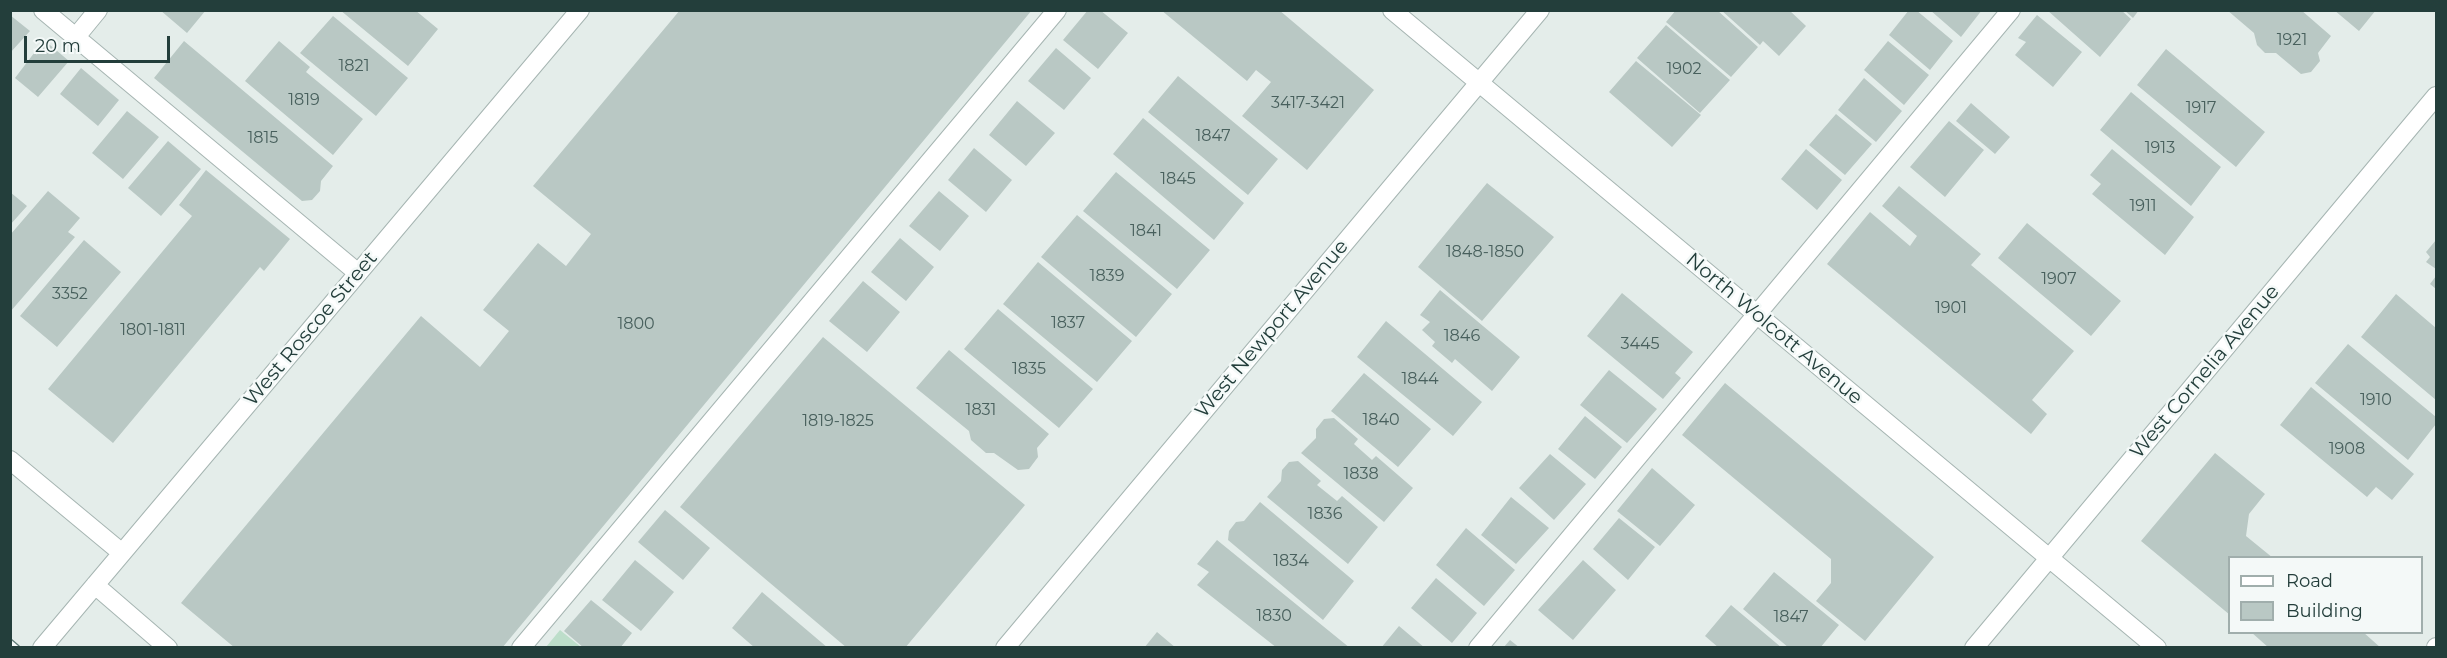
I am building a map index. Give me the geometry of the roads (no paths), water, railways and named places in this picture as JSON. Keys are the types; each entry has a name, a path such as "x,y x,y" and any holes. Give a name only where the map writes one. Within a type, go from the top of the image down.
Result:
{"street":[{"path":"43,10 358,273"},
{"path":"75,38 98,10"},
{"name":"West Roscoe Street","path":"42,648 580,10"},
{"path":"522,648 1057,10"},
{"name":"North Wolcott Avenue","path":"1392,10 2157,648"},
{"name":"West Newport Avenue","path":"1005,648 1540,10"},
{"path":"1478,648 2012,10"},
{"name":"West Cornelia Avenue","path":"1974,648 2436,96"},
{"path":"10,460 122,553"},
{"path":"94,585 168,648"}],"railway":[{"path":"10,642 17,648"}]}
